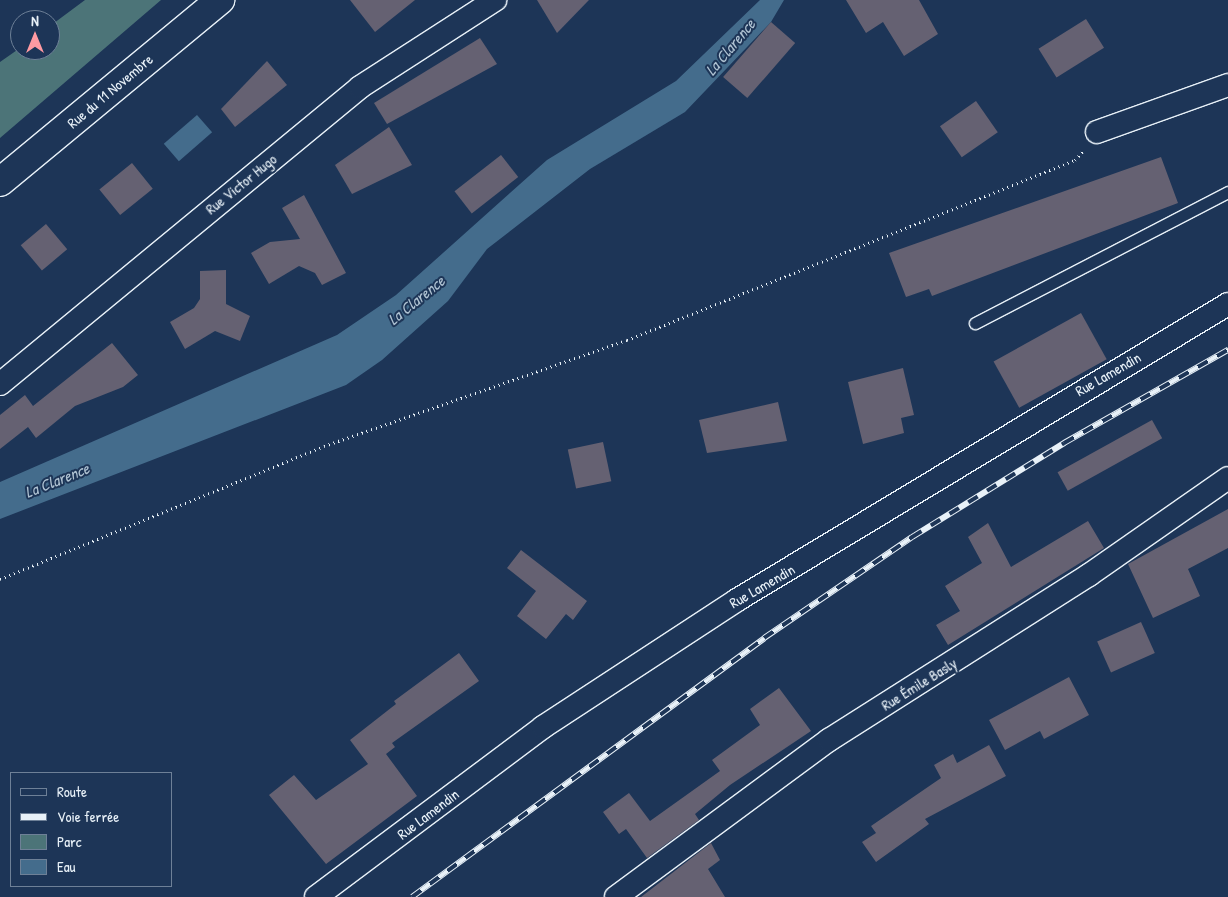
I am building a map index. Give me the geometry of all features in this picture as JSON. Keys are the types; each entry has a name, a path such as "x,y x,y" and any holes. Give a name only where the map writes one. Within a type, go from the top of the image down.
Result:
{"main road":[{"name":"Rue du 11 Novembre","path":"0,182 220,0"}],"street":[{"name":"Rue Victor Hugo","path":"0,384 360,87 495,0"},
{"path":"1097,132 1228,85"},
{"name":"Rue Lamendin","path":"316,897 543,727 737,600 1228,304"},
{"name":"Rue Émile Basly","path":"616,897 828,740 1075,585 1228,478"}],"lane":[{"path":"975,323 1228,192"}],"path":[{"path":"0,579 324,446 627,340 1076,160"}],"green space":[{"path":"85,0 161,0 0,138 0,62 10,55 10,60 60,60 60,19"}],"water":[{"name":"La Clarence","path":"760,0 784,0 771,22 685,112 590,169 487,249 448,301 382,360 346,385 0,519 0,482 337,335 396,295 547,160 676,81"},
{"path":"197,115 212,132 179,161 164,144"}],"building":[{"path":"350,0 415,0 375,32"},
{"path":"537,0 589,0 557,33"},
{"path":"846,0 919,0 938,34 904,56 883,22 866,33"},
{"path":"1086,19 1104,48 1057,78 1039,49"},
{"path":"771,22 795,43 747,98 723,77"},
{"path":"480,38 497,64 387,124 374,103"},
{"path":"267,61 287,85 235,127 221,109"},
{"path":"976,101 998,132 962,157 940,126"},
{"path":"389,127 412,165 352,194 335,165"},
{"path":"501,155 518,177 472,213 455,191"},
{"path":"1161,157 1178,203 932,296 929,289 906,297 889,253"},
{"path":"132,163 153,189 120,215 99,189"},
{"path":"304,195 346,273 322,285 315,273 299,266 269,284 251,253 270,242 300,239 282,208"},
{"path":"46,224 67,249 42,270 21,245"},
{"path":"226,270 226,304 250,316 240,341 215,331 185,349 170,322 194,308 200,299 200,271"},
{"path":"1081,313 1107,359 1019,408 994,361"},
{"path":"112,343 138,375 123,387 75,406 36,438 28,427 0,449 0,415 25,395 33,406"},
{"path":"903,368 914,415 901,418 904,433 863,444 848,382"},
{"path":"778,402 787,441 707,453 699,420"},
{"path":"1152,420 1162,438 1068,491 1058,472"},
{"path":"603,442 611,481 576,489 568,449"},
{"path":"1228,509 1228,548 1188,569 1200,596 1153,618 1128,564"},
{"path":"1088,521 1104,548 948,645 936,625 960,611 945,586 982,563 968,537 988,523 1011,567"},
{"path":"521,550 587,601 573,620 566,614 546,639 517,616 536,591 507,568"},
{"path":"1141,622 1155,653 1111,673 1097,642"},
{"path":"459,653 479,681 392,743 395,747 386,754 417,796 326,864 269,795 294,775 316,800 368,764 350,740 396,704 394,701"},
{"path":"1069,677 1089,715 1044,739 1040,731 1005,750 989,720"},
{"path":"779,688 811,731 730,785 695,814 699,820 647,858 626,829 619,834 603,812 629,793 650,821 720,771 712,760 760,725 750,709"},
{"path":"989,745 1006,776 925,819 929,824 876,862 862,842 876,833 871,826 941,778 934,765 953,754 957,763"},
{"path":"711,843 720,860 708,869 725,897 641,897"}],"railway":[{"path":"412,897 764,638 912,537 1064,443 1228,350"}]}
